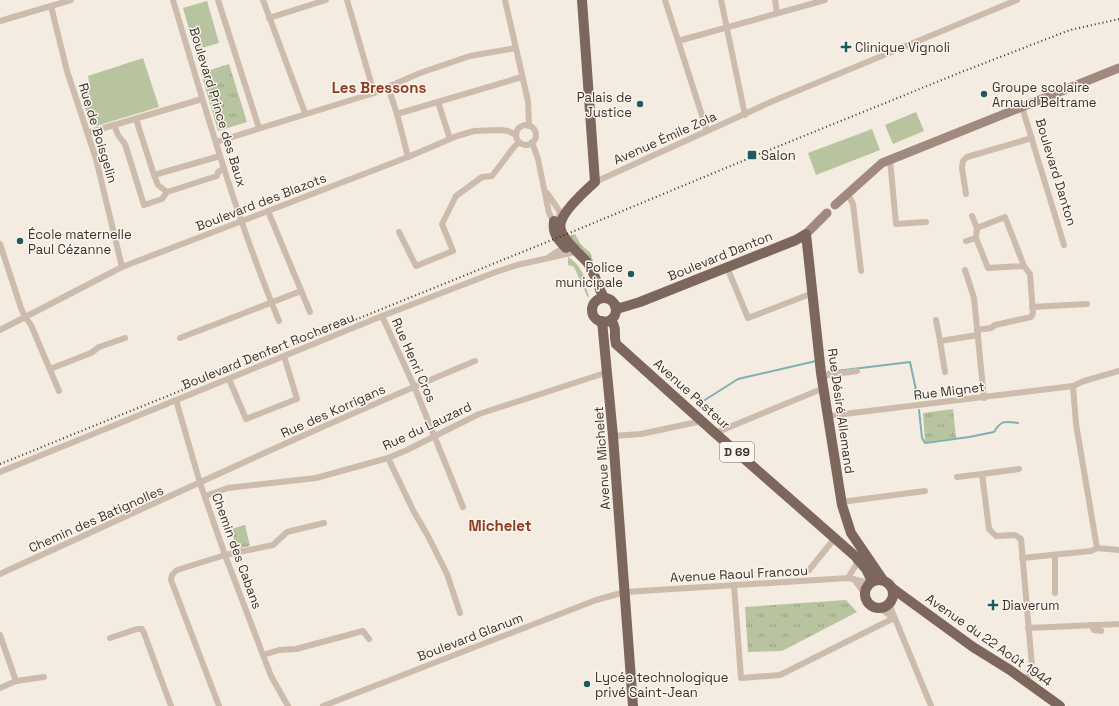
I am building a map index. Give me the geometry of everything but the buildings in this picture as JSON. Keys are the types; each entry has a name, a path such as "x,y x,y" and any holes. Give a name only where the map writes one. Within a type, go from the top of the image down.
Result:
{"main road":[{"path":"557,224 575,202 595,182 582,0"},
{"name":"Boulevard Danton","path":"615,306 620,308 629,306 796,240 806,234 827,213 827,205 835,205 882,163 1119,68"},
{"path":"575,202 559,211 555,235 570,250 584,268 600,299"},
{"name":"Rue Désiré Allemand","path":"806,234 822,376 841,502 851,533 883,580"},
{"path":"600,299 609,299 615,306 615,314 606,321 596,318 592,311 594,304 600,299"},
{"name":"Avenue Michelet","path":"606,321 608,372 633,706"},
{"name":"Avenue Pasteur","path":"606,321 614,325 616,331 614,338 616,344 855,556 866,569 868,586"},
{"path":"837,540 849,537 851,533"},
{"path":"878,579 883,580 887,582 888,600 871,606 867,602 868,586 878,579"},
{"name":"Avenue du 22 Août 1944","path":"888,600 903,596 973,647 1060,706"}],"street":[{"path":"0,21 71,0"},
{"name":"Boulevard Prince des Baux","path":"173,0 220,156 279,321"},
{"path":"218,0 259,128"},
{"path":"263,0 305,113"},
{"path":"269,18 326,0"},
{"path":"347,0 374,93"},
{"path":"505,0 528,101 529,126"},
{"path":"665,0 707,131"},
{"path":"721,0 745,115"},
{"path":"775,0 777,13"},
{"path":"678,41 825,0"},
{"name":"Avenue Émile Zola","path":"595,182 780,98 1017,0"},
{"name":"Rue de Boisgelin","path":"51,6 67,71 96,159 122,267"},
{"path":"216,142 305,113 374,93 420,73 470,56 516,48"},
{"path":"398,114 522,77"},
{"path":"388,87 398,114 408,157"},
{"path":"87,134 202,99"},
{"path":"438,102 450,139"},
{"name":"Boulevard Danton","path":"1022,107 1064,245"},
{"path":"136,119 158,185 166,192"},
{"path":"114,125 118,135 125,144 144,205 162,199 166,192 217,176 218,172 224,168"},
{"path":"519,142 516,135 518,128 524,125 529,126 535,131 534,139 549,213 557,224"},
{"name":"Boulevard des Blazots","path":"0,330 122,267 268,212 450,139 474,131 518,128"},
{"path":"500,130 508,131 516,135"},
{"path":"966,194 962,168 963,161 967,157 1032,138"},
{"path":"519,142 527,144 534,139"},
{"path":"399,232 416,266 453,251 442,224 456,196 482,177 492,176 519,142"},
{"path":"154,175 220,156"},
{"path":"890,160 896,224 926,222"},
{"path":"544,188 559,211"},
{"path":"847,193 854,204 860,271"},
{"path":"268,212 310,312"},
{"path":"972,216 977,228 976,238 988,268 1024,266"},
{"path":"940,341 977,333 996,325 1031,317 1033,313 1030,274 1024,266 1005,218 977,228"},
{"path":"966,241 976,238"},
{"path":"0,244 25,317 31,325 59,391"},
{"name":"Boulevard Denfert Rochereau","path":"0,472 382,316 496,272 548,258 558,251 570,250"},
{"path":"727,267 748,318 813,293"},
{"path":"965,270 974,298 984,398"},
{"path":"180,338 301,291"},
{"path":"1032,306 1086,304"},
{"name":"Rue Henri Cros","path":"382,316 414,386 463,507"},
{"path":"936,320 945,372"},
{"path":"50,369 125,338"},
{"path":"229,379 246,419 297,399 284,356"},
{"name":"Rue des Korrigans","path":"200,483 414,386 475,361"},
{"path":"822,376 857,371"},
{"name":"Rue Mignet","path":"828,416 1073,386 1084,381 1119,371"},
{"name":"Rue du Lauzard","path":"205,496 228,488 316,478 388,458 480,414 608,372"},
{"path":"1073,386 1076,424 1097,548"},
{"path":"715,433 824,388"},
{"name":"Chemin des Cabans","path":"176,400 200,483 225,554 271,676 288,706"},
{"path":"613,436 641,434 702,421"},
{"path":"388,458 446,574 460,613"},
{"path":"957,477 1019,469"},
{"path":"982,474 990,529 996,536 1015,534 1021,540 1032,666 1030,675 1024,681"},
{"name":"Chemin des Batignolles","path":"0,574 200,483"},
{"path":"841,502 924,491"},
{"path":"219,706 171,580 172,575 177,570 225,554 273,545 287,532 324,523"},
{"path":"809,570 837,540"},
{"path":"1022,558 1091,551 1097,548 1119,550"},
{"path":"1055,555 1055,593"},
{"path":"855,556 857,560 851,578 868,586"},
{"name":"Avenue Raoul Francou","path":"625,592 851,578 868,586"},
{"path":"734,585 741,678 780,675 894,618"},
{"name":"Boulevard Glanum","path":"323,706 596,600 625,592"},
{"path":"888,600 894,618"},
{"path":"888,600 894,618 931,706"},
{"path":"1028,628 1119,624"},
{"path":"1091,625 1094,630 1100,631"},
{"path":"110,638 137,629 142,629 171,706"},
{"path":"263,655 278,650 296,648 363,631 369,639"},
{"path":"0,635 16,681"},
{"path":"0,688 16,681 44,677"}],"green space":[{"path":"207,1 219,43 195,50 183,8"},
{"path":"143,58 159,107 96,126 89,122 80,90 90,86 88,76"},
{"path":"229,64 247,122 218,131 201,73"},
{"path":"916,112 924,131 893,144 885,125"},
{"path":"872,129 880,150 816,175 808,153"},
{"path":"575,234 581,245 590,252 595,267 569,236"},
{"path":"568,257 577,264 586,280 584,282 589,296 588,298 574,267 568,265"},
{"path":"953,409 956,438 925,442 923,413"},
{"path":"245,525 250,546 234,549 231,544 235,543 231,529"},
{"path":"846,600 857,612 782,651 748,652 745,607"}],"waterway":[{"path":"697,405 738,379 816,361"},
{"path":"828,372 910,362 918,399"},
{"path":"919,410 922,438 925,443 994,432 999,425 1004,422 1018,423"}],"railway":[{"path":"0,464 964,71 1070,30 1119,19"}],"place":[{"name":"Clinique Vignoli","path":"846,47"},
{"name":"Groupe scolaire Arnaud Beltrame","path":"984,94"},
{"name":"Palais de Justice","path":"640,104"},
{"name":"Salon","path":"752,155"},
{"name":"École maternelle Paul Cézanne","path":"20,241"},
{"name":"Police municipale","path":"631,274"},
{"name":"Diaverum","path":"993,605"},
{"name":"Lycée technologique privé Saint-Jean","path":"587,684"}],"district":[{"name":"Les Bressons","path":"379,87"},
{"name":"Michelet","path":"500,525"}]}
